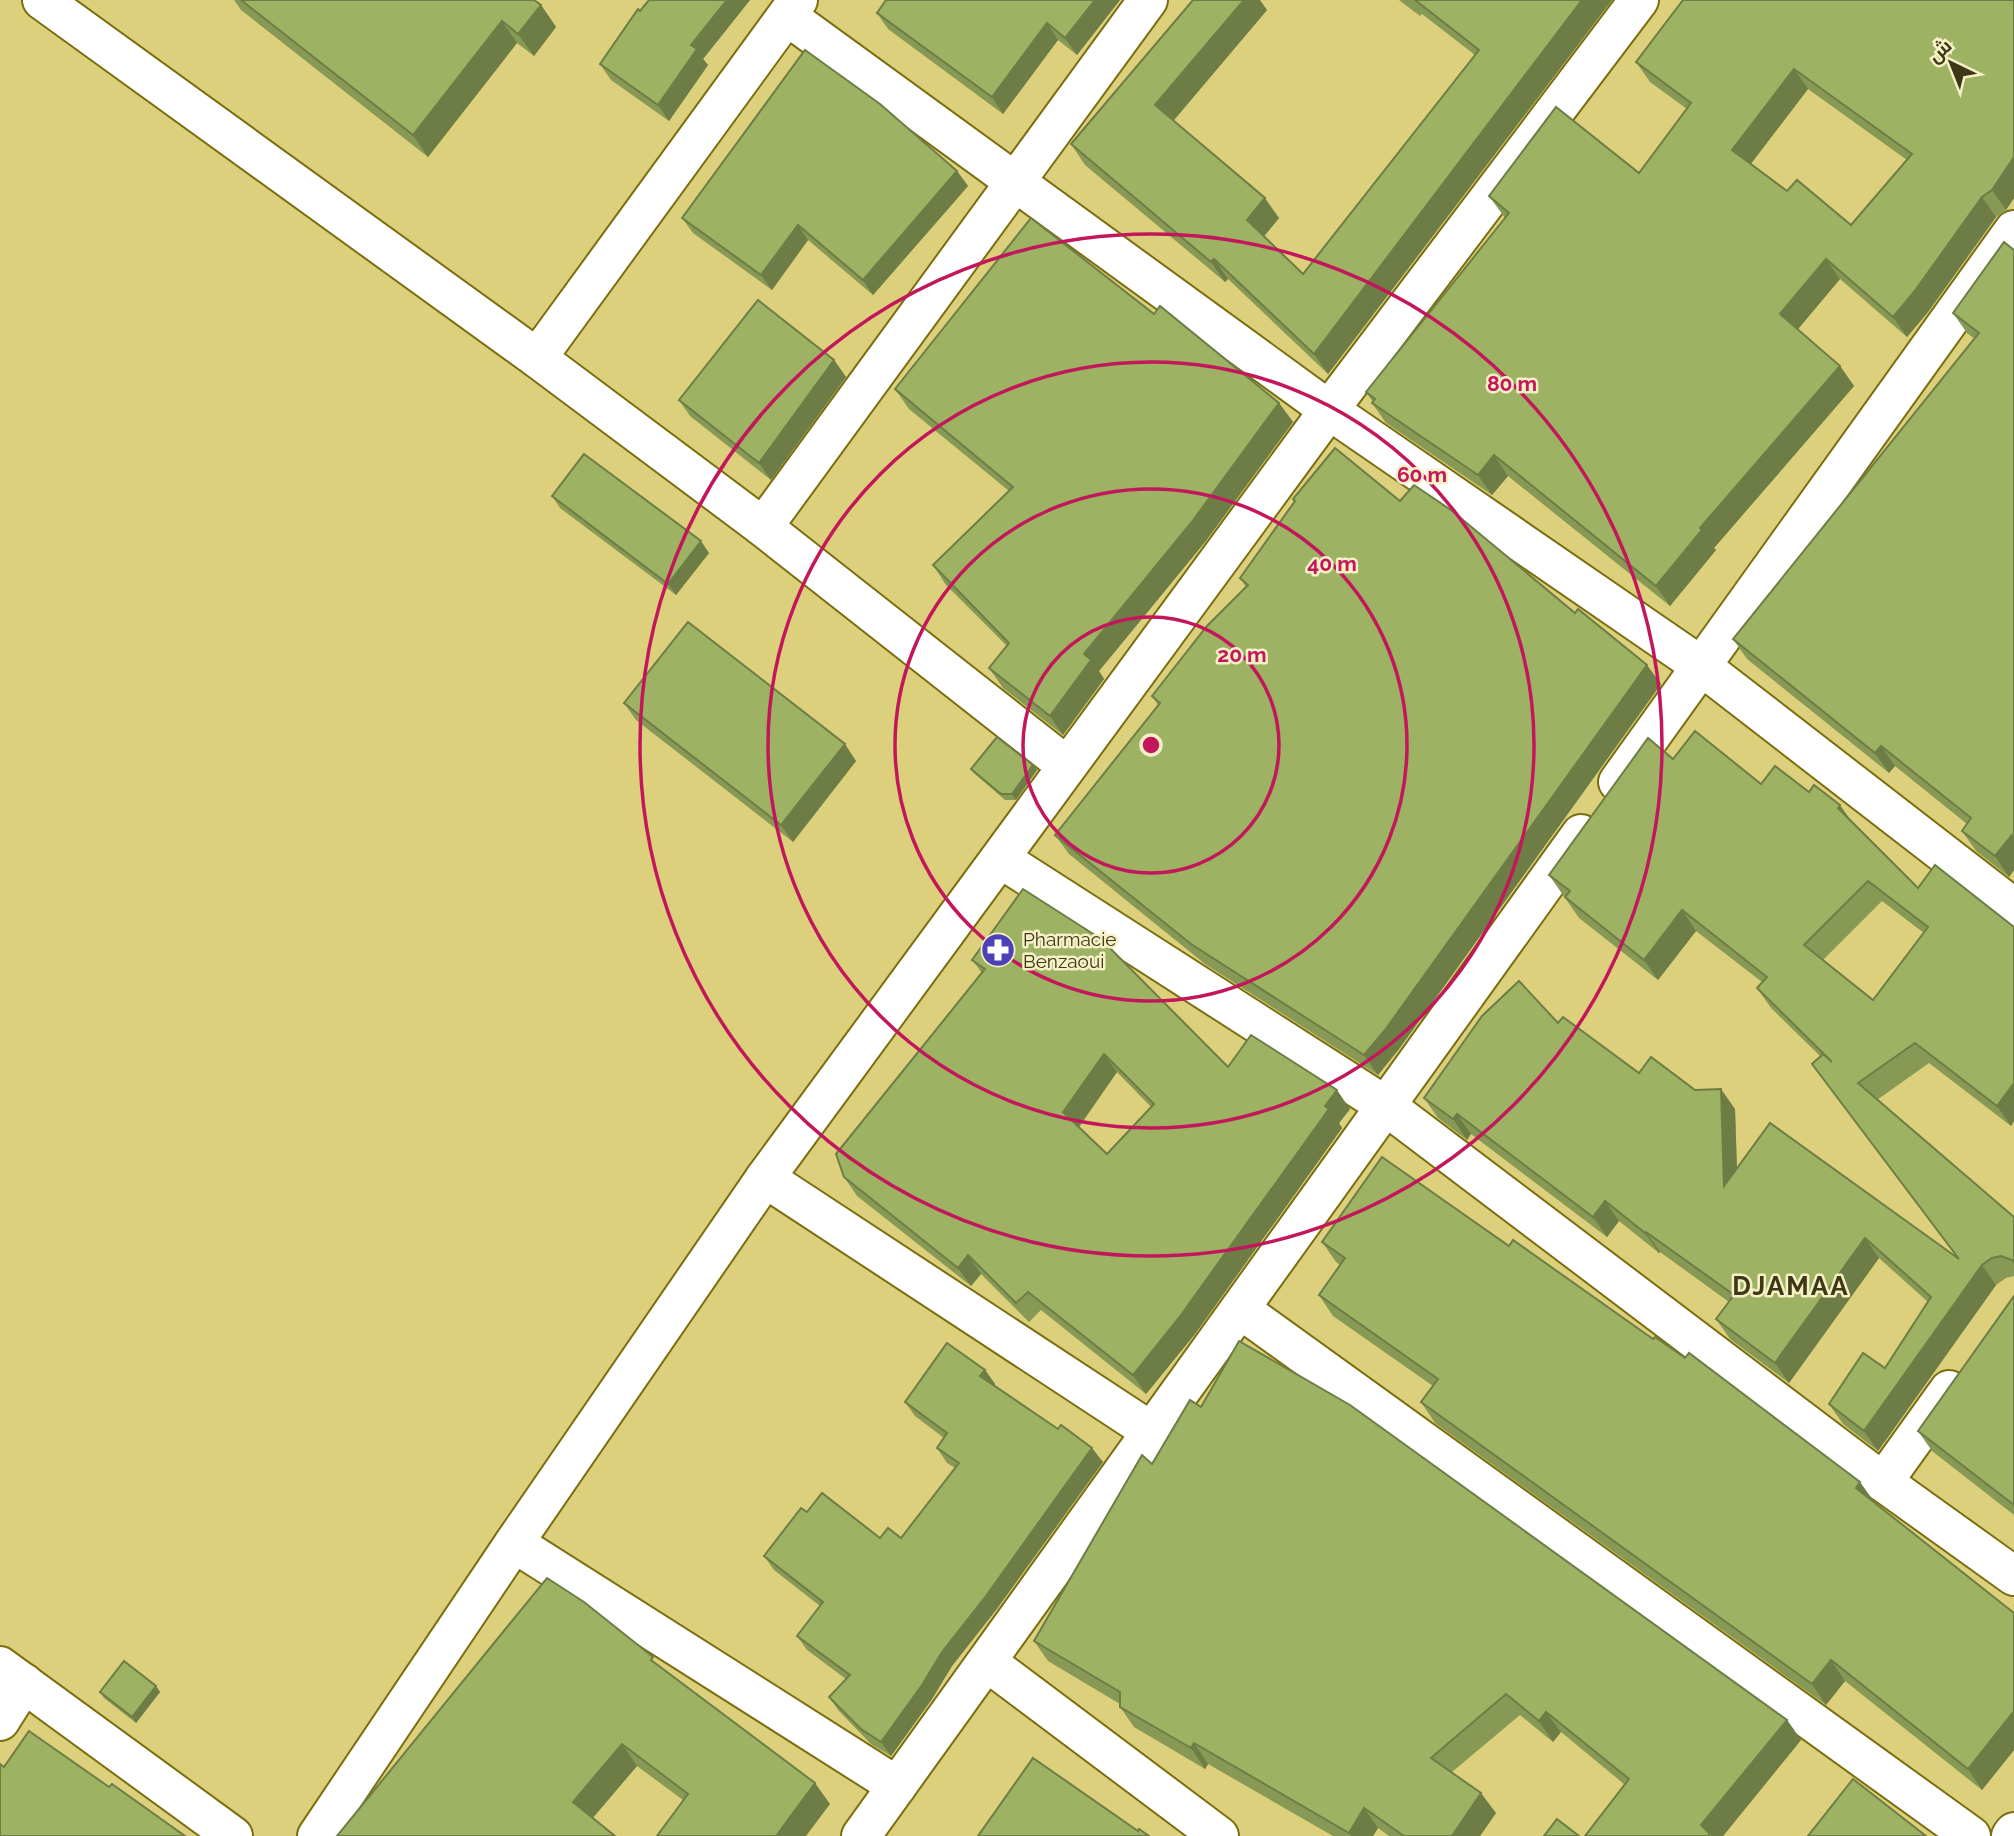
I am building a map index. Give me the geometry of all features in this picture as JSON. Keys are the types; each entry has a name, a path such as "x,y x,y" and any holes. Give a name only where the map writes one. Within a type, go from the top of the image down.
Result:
{"street":[{"path":"42,0 537,358 763,527 1067,766"},
{"path":"763,527 1148,0"},
{"path":"317,1836 765,1178 1329,410 1639,0"},
{"path":"537,358 792,8 1015,181 1329,410 1702,666 2009,894"},
{"path":"862,1836 2014,230"},
{"path":"1001,859 1385,1106 1883,1482 2014,1576"},
{"path":"765,1178 1152,1432"},
{"path":"1240,1309 1971,1836"},
{"path":"1883,1482 1968,1363"},
{"path":"514,1543 897,1787"},
{"path":"987,1662 1219,1836"},
{"path":"0,1721 12,1675 233,1836"}],"building":[{"path":"241,0 534,0 541,5 518,34 502,21 413,135"},
{"path":"649,0 727,0 691,45 697,49 658,105 600,64 638,9 640,11"},
{"path":"886,0 1095,0 1065,38 1047,23 992,97 877,13"},
{"path":"1193,0 1244,0 1155,105 1265,198 1247,220 1303,274 1479,50 1415,0 1582,0 1314,354 1214,259 1211,262 1071,144"},
{"path":"1683,0 2014,0 2014,157 1992,190 1982,197 1893,317 1826,259 1780,314 1840,366 1700,528 1702,530 1656,586 1494,455 1478,475 1372,403 1375,399 1366,392 1509,213 1489,196 1556,107 1639,173 1691,103 1636,62","holes":["1794,69 1912,154 1851,225 1797,180 1787,191 1732,150"]},
{"path":"805,50 880,104 957,171 863,280 798,225 761,275 682,218"},
{"path":"1031,218 1154,314 1160,306 1279,403 1191,523 1084,654 1091,660 1050,716 989,668 1009,643 933,565 1013,487 895,389"},
{"path":"2004,242 2014,250 2014,837 2012,835 1995,856 1962,831 1971,818 1881,746 1875,753 1733,639 1979,333 1953,313"},
{"path":"758,300 834,360 759,463 679,400"},
{"path":"1335,448 1400,501 1414,485 1451,510 1575,613 1578,609 1647,665 1385,1030 1364,1055 1191,944 1055,835 1160,703 1152,696 1207,626 1248,585 1240,578 1295,501 1293,499"},
{"path":"584,454 701,541 668,584 552,496"},
{"path":"688,622 845,744 781,825 624,703"},
{"path":"1695,731 1761,784 1775,766 1809,792 1814,785 1840,805 1838,808 1918,888 1935,865 2014,927 2014,1083 1997,1106 1915,1043 1858,1083 2014,1217 2014,1262 2001,1256 1982,1265 1864,1431 1829,1404 1863,1353 1885,1368 1931,1297 1865,1238 1775,1363 1716,1319 1734,1295 1645,1233 1605,1201 1593,1217 1457,1114 1453,1119 1424,1098 1482,1016 1519,981 1558,1023 1563,1017 1639,1073 1651,1057 1695,1090 1721,1089 1724,1186 1770,1123 1959,1259 1812,1064 1823,1054 1832,1062 1757,988 1767,977 1682,910 1644,960 1565,897 1570,891 1549,875 1648,738 1673,759","holes":["1868,881 1928,927 1873,1000 1804,945"]},
{"path":"997,737 1033,765 1012,794 1001,794 971,769"},
{"path":"1023,889 1101,939 1228,1067 1251,1035 1337,1090 1325,1106 1329,1109 1181,1315 1133,1375 1028,1292 1016,1303 968,1255 958,1268 844,1177 836,1154 985,969 972,960","holes":["1104,1054 1154,1104 1107,1154 1063,1112"]},
{"path":"1382,1157 1509,1246 1513,1240 1653,1339 1655,1337 1685,1358 1689,1353 1860,1482 1856,1488 2014,1613 2014,1711 1968,1769 1831,1660 1812,1684 1421,1402 1438,1379 1319,1295 1345,1258 1322,1242"},
{"path":"2014,1296 2014,1505 1918,1431"},
{"path":"1239,1341 1350,1405 1787,1720 1701,1825 1710,1834 1708,1836 1585,1836 1629,1779 1546,1712 1539,1721 1506,1694 1431,1758 1481,1793 1452,1836 1404,1836 1364,1808 1349,1833 1194,1743 1191,1748 1120,1707 1120,1692 1034,1641 1142,1455 1152,1464 1190,1400 1201,1407"},
{"path":"947,1343 985,1370 980,1376 1058,1429 1061,1425 1092,1448 986,1596 942,1652 881,1742 861,1729 829,1697 850,1675 797,1636 823,1602 764,1556 801,1508 807,1512 822,1493 880,1538 888,1528 901,1538 959,1463 937,1448 947,1433 905,1402"},
{"path":"547,1578 584,1602 653,1657 651,1660 815,1783 776,1836 657,1836 688,1794 622,1744 573,1802 615,1836 337,1836"},
{"path":"124,1661 156,1686 132,1717 100,1692"},
{"path":"29,1731 109,1787 112,1784 185,1836 0,1836 0,1764 4,1767"},
{"path":"1033,1758 1138,1831 1139,1829 1149,1836 978,1836"},
{"path":"1853,1779 1926,1836 1808,1836"},
{"path":"1557,1819 1579,1836 1544,1836"}],"place":[{"name":"Pharmacie Benzaoui","path":"998,950"}],"district":[{"name":"DJAMAA","path":"1791,1286"}]}
